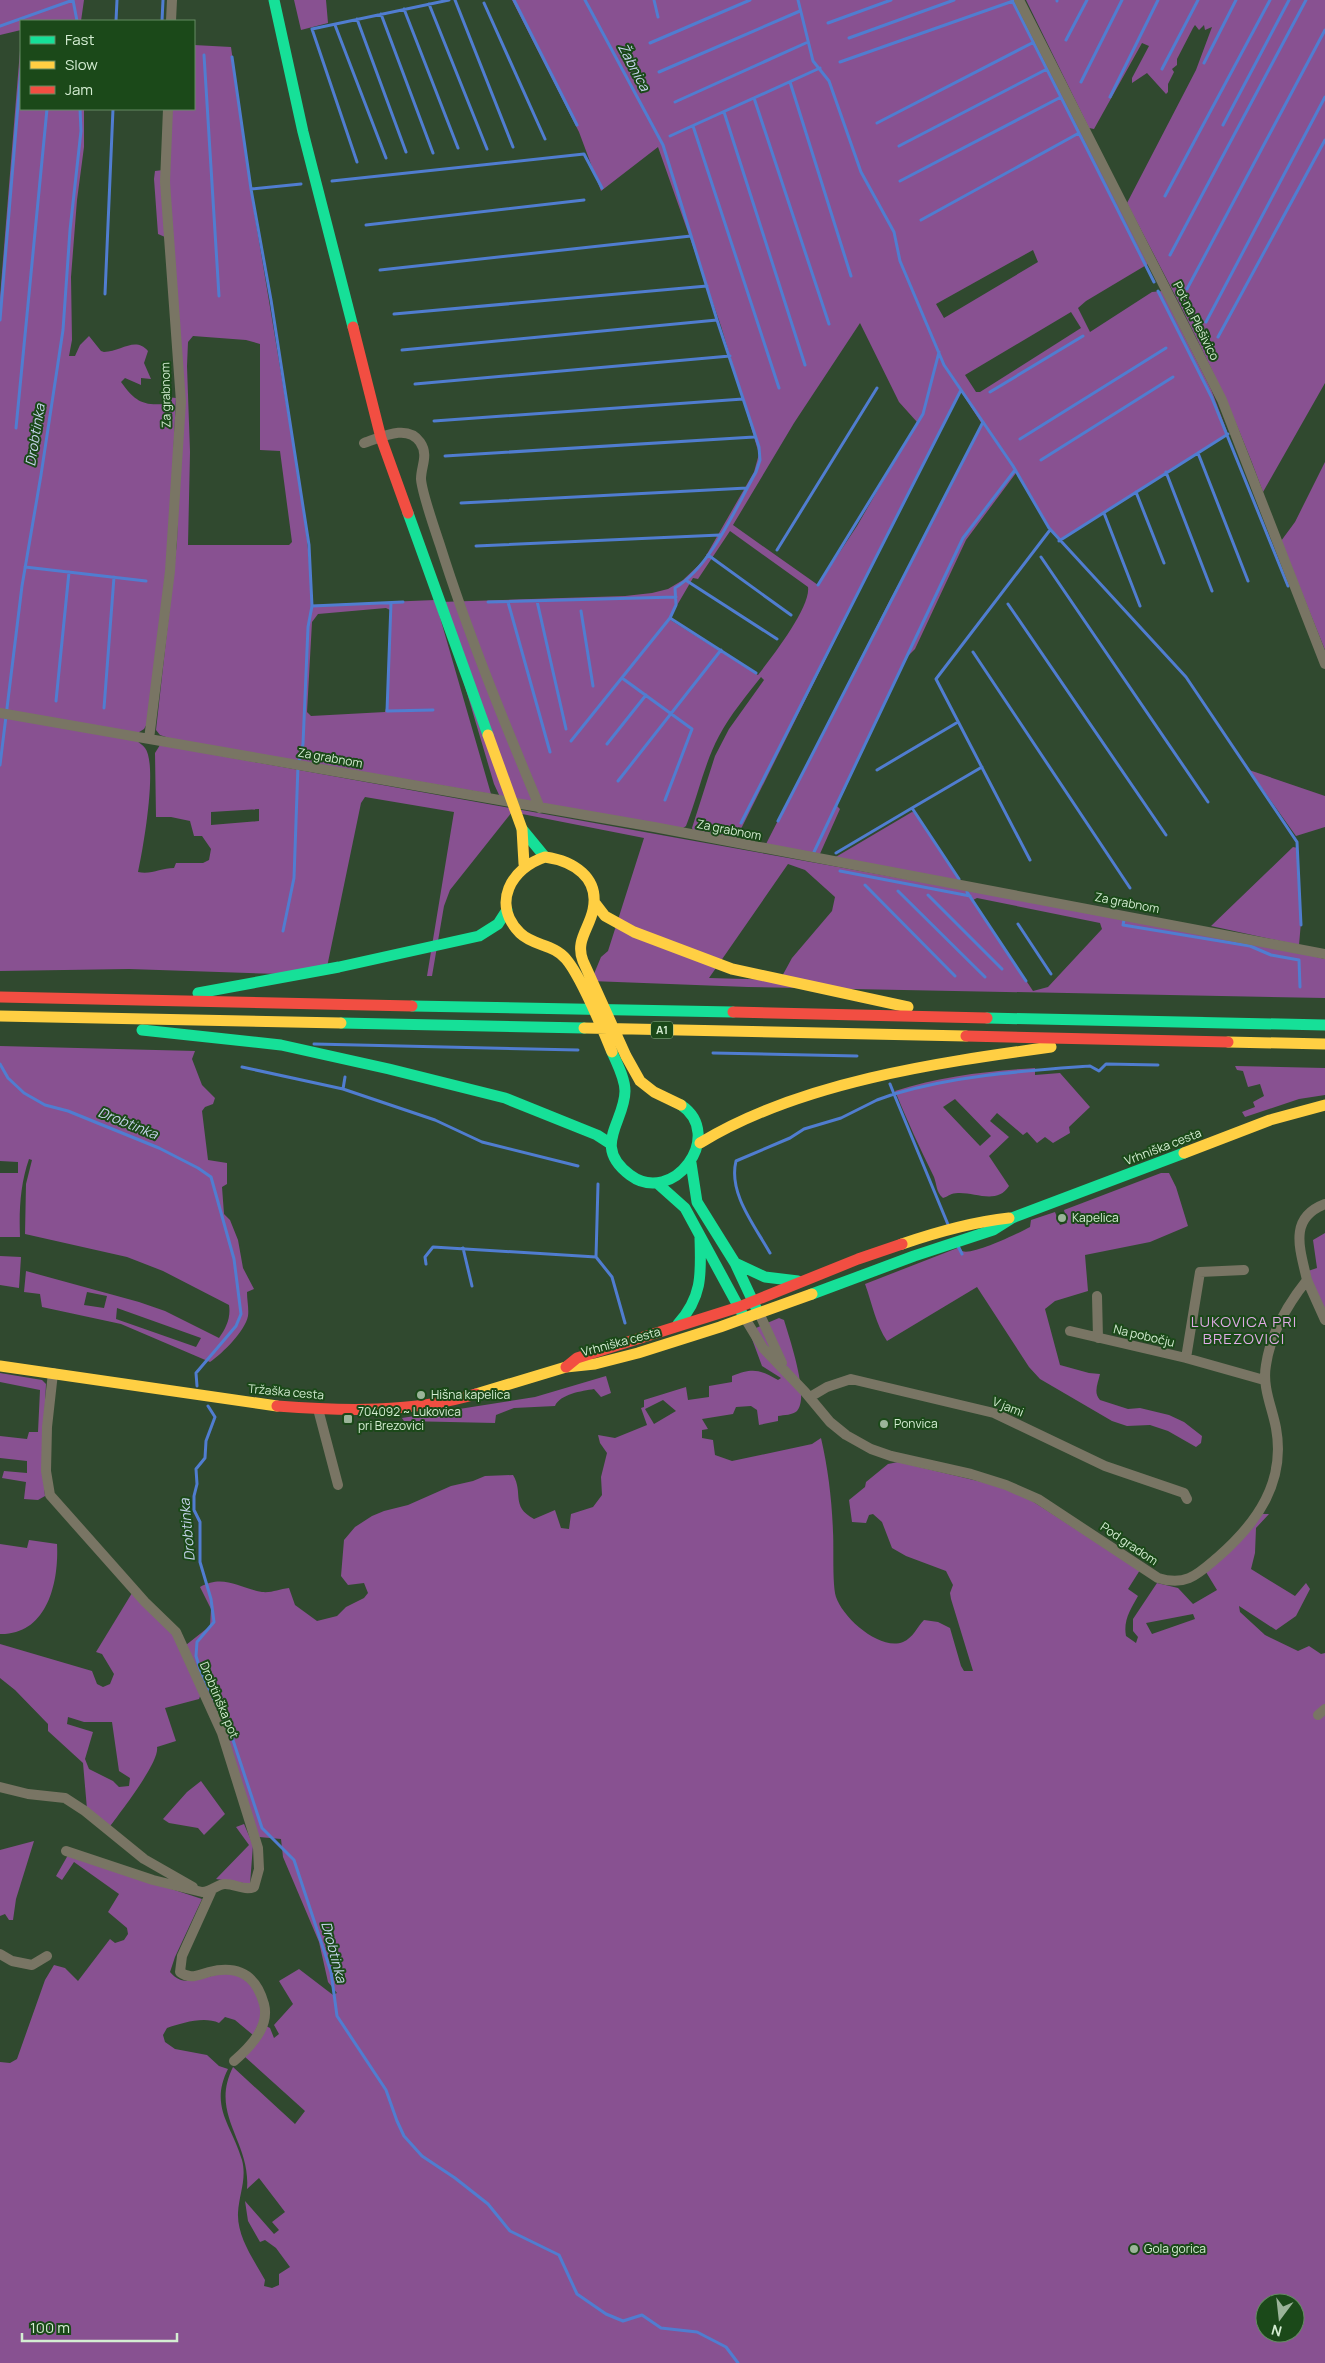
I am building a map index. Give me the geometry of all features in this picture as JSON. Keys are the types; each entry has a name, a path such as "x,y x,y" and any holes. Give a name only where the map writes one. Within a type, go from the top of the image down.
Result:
{"main road":[{"path":"274,0 303,132 381,438 520,824 524,864"},
{"path":"520,824 545,857"},
{"path":"634,932 608,910 583,872 572,863 559,858 545,857 533,859 524,864 510,881 506,895 507,910 512,922 520,933 532,941 552,947 566,959 618,1068 625,1090 623,1104 612,1128 611,1144 614,1156 622,1168 632,1176 644,1181 657,1183 670,1180 682,1174 691,1163 700,1143 717,1132 819,1092 877,1076 957,1060 1106,1040"},
{"path":"594,891 595,903 593,912 580,938 579,951 585,966 632,1068 641,1082 650,1090 676,1100 687,1109 696,1122 700,1143"},
{"path":"595,903 605,916 634,932 732,969 840,994 980,1017"},
{"path":"148,1000 246,985 480,936 498,924 507,910"},
{"name":"A1","path":"0,997 1325,1025"},
{"name":"A1","path":"0,1016 1325,1044"},
{"path":"30,1017 281,1046 308,1051 505,1098 597,1135 611,1144"},
{"name":"Vrhniška cesta","path":"566,1367 583,1367 649,1350 746,1320 940,1248 978,1229 990,1220 1012,1218 1270,1120 1325,1105"},
{"path":"691,1163 692,1182 697,1202 734,1263 760,1315"},
{"path":"657,1183 685,1208 746,1320"},
{"name":"Vrhniška cesta","path":"566,1367 577,1358 739,1307 801,1281 934,1234 978,1229"},
{"path":"676,1326 690,1312 699,1291 701,1275 700,1235"},
{"path":"734,1263 765,1277 801,1281"},
{"name":"Tržaška cesta","path":"0,1366 248,1403 318,1409 362,1410 445,1404 566,1367"}],"street":[{"path":"171,20 172,0"},
{"name":"Pot na Plešivico","path":"1019,0 1222,400 1325,664"},
{"name":"Za grabnom","path":"149,739 170,571 181,402 165,182 168,110"},
{"path":"364,443 396,432 409,434 420,442 425,458 421,479 440,546 501,716 540,808"},
{"name":"Za grabnom","path":"0,713 654,827 1325,954"},
{"path":"1325,1204 1307,1214 1300,1227 1299,1238 1307,1280 1325,1320"},
{"name":"Na pobočju","path":"1186,1358 1200,1272 1244,1270"},
{"name":"Pod gradom","path":"746,1320 763,1348 810,1397 830,1422 859,1443 891,1456 971,1474 1006,1485 1038,1499 1158,1578 1178,1582 1191,1578 1224,1552 1244,1533 1269,1498 1276,1476 1279,1451 1277,1429 1264,1380 1266,1364 1278,1324 1289,1302 1307,1280"},
{"name":"Na pobočju","path":"1097,1296 1098,1338"},
{"path":"760,1315 786,1371"},
{"name":"Na pobočju","path":"1070,1331 1186,1358 1264,1380"},
{"name":"Drobtinška pot","path":"53,1374 47,1427 46,1471 50,1495 145,1602 176,1632 222,1733 258,1848 259,1869 254,1887 249,1889 226,1884 206,1892"},
{"name":"V jami","path":"810,1397 827,1387 851,1379 994,1413 1105,1466 1184,1493 1187,1499"},
{"path":"318,1409 338,1484"},
{"path":"0,1787 28,1794 65,1798 85,1811 144,1859 206,1892"},
{"path":"66,1851 138,1876 206,1892"},
{"path":"206,1892 182,1956 180,1972 192,1977 212,1971 238,1972 251,1978 258,1986 264,2007 263,2025 249,2046 234,2062"},
{"path":"0,1954 12,1961 32,1965 47,1956"}],"shaded area":[{"path":"0,0 84,0 81,20 20,20 20,30 0,35"},
{"path":"294,0 326,0 328,23 301,30"},
{"path":"512,0 1015,0 1148,264 1086,301 1078,308 1090,332 1152,292 1162,291 1211,389 1228,434 1059,541 1050,530 1016,473 966,540 915,649 907,657 837,806 840,809 819,856 765,846 982,424 960,390 735,841 694,833 692,828 715,756 729,729 764,680 761,677 723,728 709,758 686,826 680,830 500,797 494,784 440,602 625,596 668,589 683,580 703,561 754,472 759,454 721,326 658,147 601,191 579,132","holes":["1033,250 1038,262 944,318 936,304","1071,312 1081,328 980,392 976,392 965,375","860,323 899,402 917,422 857,526 818,585 733,525 794,423","730,531 808,587 807,596 797,619 781,645 758,675 669,619 693,578 698,579"]},
{"path":"1026,0 1325,0 1325,383 1263,492 1249,454 1217,381 1127,203 1196,70 1212,27 1205,30 1204,25 1199,30 1195,25 1177,59 1177,65 1172,69 1174,72 1168,84 1168,92 1166,94 1147,73 1132,83 1132,78 1149,46 1142,43 1094,129 1089,128"},
{"path":"195,45 231,47 253,205 305,517 313,605 435,600 491,794 172,739 160,735 156,730 177,542 182,364 169,183 171,110 195,110","holes":["193,336 246,340 260,344 260,450 280,451 292,542 289,545 188,545 190,452 188,342","386,608 390,610 388,700 385,712 311,716 307,712 312,622 318,614"]},
{"path":"20,50 20,110 84,110 84,147 77,200 71,277 72,340 69,356 75,356 80,345 89,336 101,351 104,352 138,345 148,351 144,363 151,379 141,378 141,385 125,378 121,382 130,393 144,403 164,404 167,397 176,398 169,542 148,722 144,729 136,734 0,710 0,297"},
{"path":"163,170 165,237 158,234 154,179 155,171"},
{"path":"1325,462 1325,650 1281,541 1295,522"},
{"path":"0,716 136,740 144,747 149,757 150,789 138,872 147,873 174,868 176,863 203,863 209,860 211,849 202,836 194,836 190,821 171,817 156,817 155,753 160,745 1245,940 1325,959 1325,998 748,987 591,981 601,957 608,951 644,838 512,812 450,890 444,906 432,976 427,976 454,812 365,797 361,803 327,967 280,974 129,969 0,971","holes":["259,809 259,821 211,825 211,812","788,864 805,870 835,897 832,911 792,958 780,980 709,978","977,898 1100,923 1102,929 1048,987 1033,991 973,900"]},
{"path":"1249,770 1325,796 1325,827 1296,836"},
{"path":"912,812 916,813 962,882 834,858"},
{"path":"1293,847 1298,848 1301,922 1299,945 1211,926"},
{"path":"0,1046 195,1051 192,1059 202,1085 215,1098 213,1104 205,1107 202,1111 208,1160 227,1163 227,1184 222,1187 224,1214 230,1220 238,1240 243,1268 254,1289 247,1292 248,1316 243,1328 227,1347 210,1362 121,1324 42,1307 40,1294 24,1292 26,1271 165,1311 219,1338 227,1323 229,1314 229,1305 163,1271 127,1257 25,1234 26,1184 32,1160 29,1159 24,1178 21,1198 20,1237 0,1237 0,1173 18,1173 18,1162 0,1161","holes":["87,1292 107,1296 104,1308 84,1305","117,1308 201,1338 196,1347 116,1319"]},
{"path":"1235,1066 1325,1068 1325,1095 1299,1099 1245,1117 1242,1112 1255,1107 1253,1102 1264,1096 1260,1084 1248,1087 1243,1071 1237,1070"},
{"path":"1035,1068 1035,1075 1060,1073 1090,1107 1069,1127 1070,1133 1053,1143 1045,1137 1037,1143 1027,1132 1023,1135 997,1113 990,1121 1009,1137 989,1156 1009,1186 998,1195 985,1196 958,1193 943,1198 938,1191 934,1177 895,1091 947,1078","holes":["955,1099 991,1136 980,1146 943,1107"]},
{"path":"1161,1173 1169,1173 1176,1187 1188,1226 1150,1242 1085,1255 1088,1291 1055,1301 1045,1309 1060,1365 1100,1374 1096,1391 1100,1400 1128,1409 1140,1408 1169,1415 1184,1422 1202,1436 1201,1443 1196,1447 1168,1431 1150,1425 1127,1426 1112,1421 1040,1379 1029,1367 977,1287 887,1341 883,1335 865,1284 960,1247 962,1251 967,1252 985,1247 1030,1227 1031,1220 1055,1212 1060,1225 1067,1223 1064,1210"},
{"path":"1325,1233 1325,1315 1308,1271 1317,1268 1313,1240"},
{"path":"0,1256 21,1257 19,1288 0,1285"},
{"path":"779,1318 784,1320 800,1381 800,1404 797,1411 788,1415 778,1416 778,1421 759,1425 757,1410 751,1406 736,1407 733,1414 702,1419 708,1429 702,1430 702,1438 713,1440 715,1455 732,1461 812,1444 821,1438 832,1508 835,1591 840,1605 854,1623 884,1642 894,1644 903,1642 912,1635 924,1620 938,1622 950,1628 964,1671 973,1671 951,1599 950,1593 953,1585 946,1571 906,1556 892,1548 882,1522 873,1514 869,1515 866,1523 852,1522 849,1500 865,1487 866,1482 888,1464 898,1462 1003,1487 1032,1501 1140,1570 1128,1589 1138,1596 1128,1615 1125,1630 1126,1636 1136,1643 1138,1637 1133,1631 1133,1619 1157,1583 1178,1588 1193,1604 1217,1590 1206,1572 1260,1514 1269,1514 1256,1528 1255,1553 1251,1569 1295,1596 1306,1583 1310,1589 1296,1616 1276,1630 1239,1606 1240,1612 1265,1635 1298,1651 1309,1646 1321,1654 1325,1653 1325,2363 0,2363 0,2062 10,2063 17,2059 45,1980 54,1965 65,1968 78,1981 110,1939 115,1943 124,1940 128,1934 127,1928 108,1912 119,1894 74,1862 62,1880 56,1876 68,1855 202,1899 170,1972 184,1981 233,1974 254,1985 263,2015 253,2035 235,2020 225,2017 219,2023 200,2020 179,2024 167,2028 163,2035 165,2042 175,2049 207,2055 219,2066 228,2069 223,2082 221,2105 242,2160 244,2174 238,2213 240,2231 265,2280 264,2286 272,2288 279,2285 279,2274 290,2267 276,2248 265,2240 260,2242 248,2221 245,2201 274,2234 279,2230 272,2222 285,2212 259,2178 247,2189 247,2172 243,2156 228,2114 226,2100 227,2084 233,2067 295,2124 305,2111 244,2056 266,2026 270,2028 274,2038 279,2034 274,2025 293,2004 279,1981 299,1969 333,1995 337,1993 328,1982 319,1942 283,1857 281,1839 259,1837 186,1645 210,1626 211,1609 200,1587 209,1583 224,1582 262,1592 289,1588 295,1605 317,1621 337,1616 346,1607 364,1598 368,1593 364,1583 348,1585 341,1576 344,1540 355,1527 384,1511 408,1505 451,1486 485,1476 513,1475 518,1488 520,1504 527,1514 534,1519 555,1510 561,1528 569,1529 571,1514 593,1507 602,1495 601,1477 607,1453 600,1443 598,1435 615,1438 647,1425 641,1408 644,1407 644,1400 686,1387 688,1400 709,1397 709,1386 732,1382 732,1376 750,1371 760,1372 778,1380 781,1378 762,1366 749,1331","holes":["663,1400 676,1411 654,1424 645,1409","1193,1614 1195,1619 1152,1634 1146,1623"]},
{"path":"0,1373 42,1380 46,1384 42,1465 45,1496 38,1500 24,1499 26,1482 2,1478 4,1471 27,1473 27,1461 0,1458 0,1436 27,1439 29,1432 38,1432 40,1390 0,1382"},
{"path":"606,1376 611,1393 601,1397 594,1389 566,1396 555,1406 514,1408 496,1415 495,1423 404,1421 402,1418 535,1397"},
{"path":"29,1540 57,1544 56,1574 52,1589 40,1616 29,1626 16,1632 0,1634 0,1544 27,1548"},
{"path":"132,1593 174,1636 201,1694 199,1699 165,1708 176,1741 157,1747 156,1754 146,1776 108,1829 87,1809 83,1763 48,1731 48,1724 15,1690 0,1678 0,1644 92,1671 97,1684 103,1687 110,1684 114,1674 102,1654 96,1652","holes":["68,1717 84,1722 112,1722 119,1771 130,1778 129,1786 119,1787 113,1781 89,1769 85,1759 93,1732 67,1724"]},
{"path":"201,1781 225,1814 204,1835 198,1828 169,1823 163,1819 187,1792"},
{"path":"244,1824 253,1845 250,1884 216,1879 249,1845 236,1827"},
{"path":"34,1841 16,1899 13,1920 9,1920 5,1914 0,1916 0,1850"}],"waterway":[{"name":"Drobtinka","path":"73,0 77,20"},
{"path":"0,26 73,0"},
{"path":"116,20 117,0"},
{"path":"162,20 163,0"},
{"path":"357,162 312,29 449,0"},
{"path":"455,0 513,147"},
{"path":"514,0 577,125"},
{"name":"Žabnica","path":"571,741 670,618 676,605 675,588 700,566 721,536 756,472 760,460 759,447 717,320 663,145 585,0"},
{"path":"654,0 658,17"},
{"path":"650,43 750,0"},
{"path":"798,0 813,61 829,81 861,172 894,232 900,261 944,365 1013,466 1049,528 1186,677 1297,842 1301,925"},
{"path":"828,23 891,0"},
{"path":"849,38 954,0"},
{"path":"1012,0 1154,282"},
{"path":"1066,40 1087,0"},
{"path":"1081,82 1122,0"},
{"path":"1110,97 1158,0"},
{"path":"1162,69 1198,0"},
{"path":"1204,63 1236,0"},
{"path":"1165,196 1270,0"},
{"path":"1223,125 1289,0"},
{"path":"1170,255 1306,0"},
{"path":"840,62 1013,1"},
{"path":"484,3 545,139"},
{"path":"429,4 487,149"},
{"path":"404,9 458,148"},
{"path":"659,72 800,11"},
{"path":"381,14 433,153"},
{"path":"357,19 406,152"},
{"path":"335,25 386,158"},
{"path":"1187,289 1325,30"},
{"path":"675,102 808,42"},
{"path":"877,123 1034,42"},
{"path":"204,55 219,296"},
{"path":"232,57 251,189 271,300 309,545 312,606 308,627 303,744 298,765 294,878 283,931"},
{"path":"670,136 820,68"},
{"path":"899,146 1047,69"},
{"path":"0,320 20,81"},
{"path":"790,82 851,276"},
{"path":"900,181 1061,97"},
{"path":"1206,322 1325,97"},
{"path":"754,98 829,324"},
{"path":"16,428 47,110"},
{"name":"Drobtinka","path":"0,765 22,586 63,330 70,230 81,131 80,110"},
{"path":"105,294 113,110"},
{"path":"724,112 805,365"},
{"path":"693,126 779,388"},
{"path":"921,220 1079,133"},
{"path":"1218,337 1325,140"},
{"path":"332,181 584,154 602,188"},
{"path":"251,189 301,184"},
{"path":"366,225 584,200"},
{"path":"380,270 691,236"},
{"path":"394,314 707,286"},
{"path":"1158,291 1212,398 1288,586"},
{"path":"402,350 717,320"},
{"path":"990,392 1083,336"},
{"path":"1020,439 1166,348"},
{"path":"818,585 923,414 939,352"},
{"path":"415,384 730,356"},
{"path":"1041,460 1173,377"},
{"path":"777,550 877,388"},
{"path":"741,823 961,390"},
{"path":"434,421 743,399"},
{"path":"778,821 983,422"},
{"path":"1059,541 1228,434"},
{"path":"445,456 754,437"},
{"path":"1198,453 1248,581"},
{"path":"814,852 963,538 1015,470"},
{"path":"1166,472 1212,591"},
{"path":"461,503 747,488"},
{"path":"1136,492 1164,563"},
{"path":"1104,513 1140,606"},
{"path":"1030,860 936,679 1050,530"},
{"path":"476,546 720,535"},
{"path":"708,555 791,615"},
{"path":"1041,557 1208,802"},
{"path":"25,567 146,581"},
{"path":"56,701 69,572"},
{"path":"104,708 114,577"},
{"path":"687,581 777,639"},
{"path":"488,602 676,597"},
{"path":"537,601 566,729"},
{"path":"312,606 403,602"},
{"path":"508,602 550,752"},
{"path":"391,603 387,711 433,710"},
{"path":"1008,604 1166,835"},
{"path":"581,611 593,686"},
{"path":"670,618 756,673"},
{"path":"618,781 721,650"},
{"path":"973,652 1130,888"},
{"path":"622,678 692,729 665,800"},
{"path":"607,744 646,695"},
{"path":"877,770 958,722"},
{"path":"959,879 912,808 982,767"},
{"path":"836,853 912,808"},
{"path":"840,871 970,896"},
{"path":"865,885 955,976"},
{"path":"898,891 985,977"},
{"path":"967,892 1026,981"},
{"path":"928,895 1002,969"},
{"path":"1124,920 1123,925 1250,946 1271,955 1299,960 1300,987"},
{"path":"1018,924 1051,974"},
{"path":"314,1044 578,1050"},
{"path":"713,1053 857,1056"},
{"name":"Drobtinka","path":"0,1064 8,1078 24,1093 45,1105 68,1111 159,1148 198,1168 211,1177 234,1259 241,1314 236,1326 196,1373 197,1386"},
{"path":"890,1084 894,1094 942,1082 1015,1072 1090,1066 1099,1071 1106,1064 1158,1065"},
{"path":"242,1067 343,1089"},
{"path":"345,1077 343,1089 435,1120 482,1142 578,1166"},
{"path":"770,1253 739,1197 736,1185 736,1161 790,1138 804,1129 841,1118 877,1100 894,1094 949,1227"},
{"path":"598,1184 596,1257 612,1277 625,1323"},
{"path":"958,1246 962,1254"},
{"path":"426,1264 425,1257 433,1247 596,1257"},
{"path":"463,1248 472,1286"},
{"name":"Drobtinka","path":"208,1406 215,1417 206,1441 205,1458 196,1469 197,1484 194,1496 194,1510 200,1522 200,1562 211,1599 214,1622 197,1642 196,1656 201,1673 230,1731 262,1828 294,1860 331,1972 337,2016 386,2090 404,2136 422,2156 455,2178 488,2204 510,2231 559,2255 577,2294 606,2314 623,2321 642,2315 661,2328 697,2332 726,2347 738,2363"}],"traffic: fast":[{"path":"274,0 303,132 353,327"},
{"path":"408,513 488,735"},
{"path":"522,829 545,857"},
{"path":"198,993 339,967 479,936 498,924 507,910"},
{"path":"412,1006 733,1012"},
{"path":"987,1018 1325,1025"},
{"path":"341,1023 584,1028"},
{"path":"142,1030 281,1045 389,1069 505,1098 597,1135 611,1144"},
{"path":"612,1052 622,1076 625,1091 624,1102 611,1144 613,1154 619,1164 630,1175 646,1182 662,1182 677,1175 688,1163 696,1149 698,1133 693,1118 681,1105"},
{"path":"812,1294 914,1256 993,1230 1012,1218 1184,1153"},
{"path":"691,1163 697,1202 735,1263 757,1310"},
{"path":"657,1183 685,1208 743,1315"},
{"path":"678,1324 692,1304 699,1284 700,1238"},
{"path":"735,1263 765,1277 798,1281"}],"traffic: slow":[{"path":"488,735 522,829 524,864"},
{"path":"545,857 565,862 582,873 588,880 594,898 593,910 582,941 581,954 583,961 626,1056 640,1081 654,1092 681,1105"},
{"path":"545,857 523,869 509,888 506,899 511,922 525,937 556,950 566,959 585,990 612,1052"},
{"path":"595,903 605,916 634,932 732,969 908,1007"},
{"path":"0,1016 341,1023"},
{"path":"584,1028 966,1036"},
{"path":"1228,1042 1325,1044"},
{"path":"700,1143 739,1122 825,1090 916,1068 1051,1047"},
{"path":"1184,1153 1270,1120 1325,1105"},
{"path":"902,1244 955,1228 1009,1218"},
{"path":"476,1394 566,1367 595,1364 638,1353 720,1327 812,1294"},
{"path":"0,1366 277,1406"}],"traffic: jam":[{"path":"353,327 381,438 408,513"},
{"path":"0,997 412,1006"},
{"path":"733,1012 987,1018"},
{"path":"966,1036 1228,1042"},
{"path":"566,1367 577,1358 739,1307 858,1259 902,1244"},
{"path":"277,1406 377,1409 427,1405 476,1394"}],"place":[{"name":"Kapelica","path":"1062,1218"},
{"name":"Hišna kapelica","path":"421,1395"},
{"name":"704092 ~ Lukovica pri Brezovici","path":"348,1419"},
{"name":"Ponvica","path":"884,1424"},
{"name":"Gola gorica","path":"1134,2249"}],"district":[{"name":"LUKOVICA PRI BREZOVICI","path":"1244,1330"}]}
